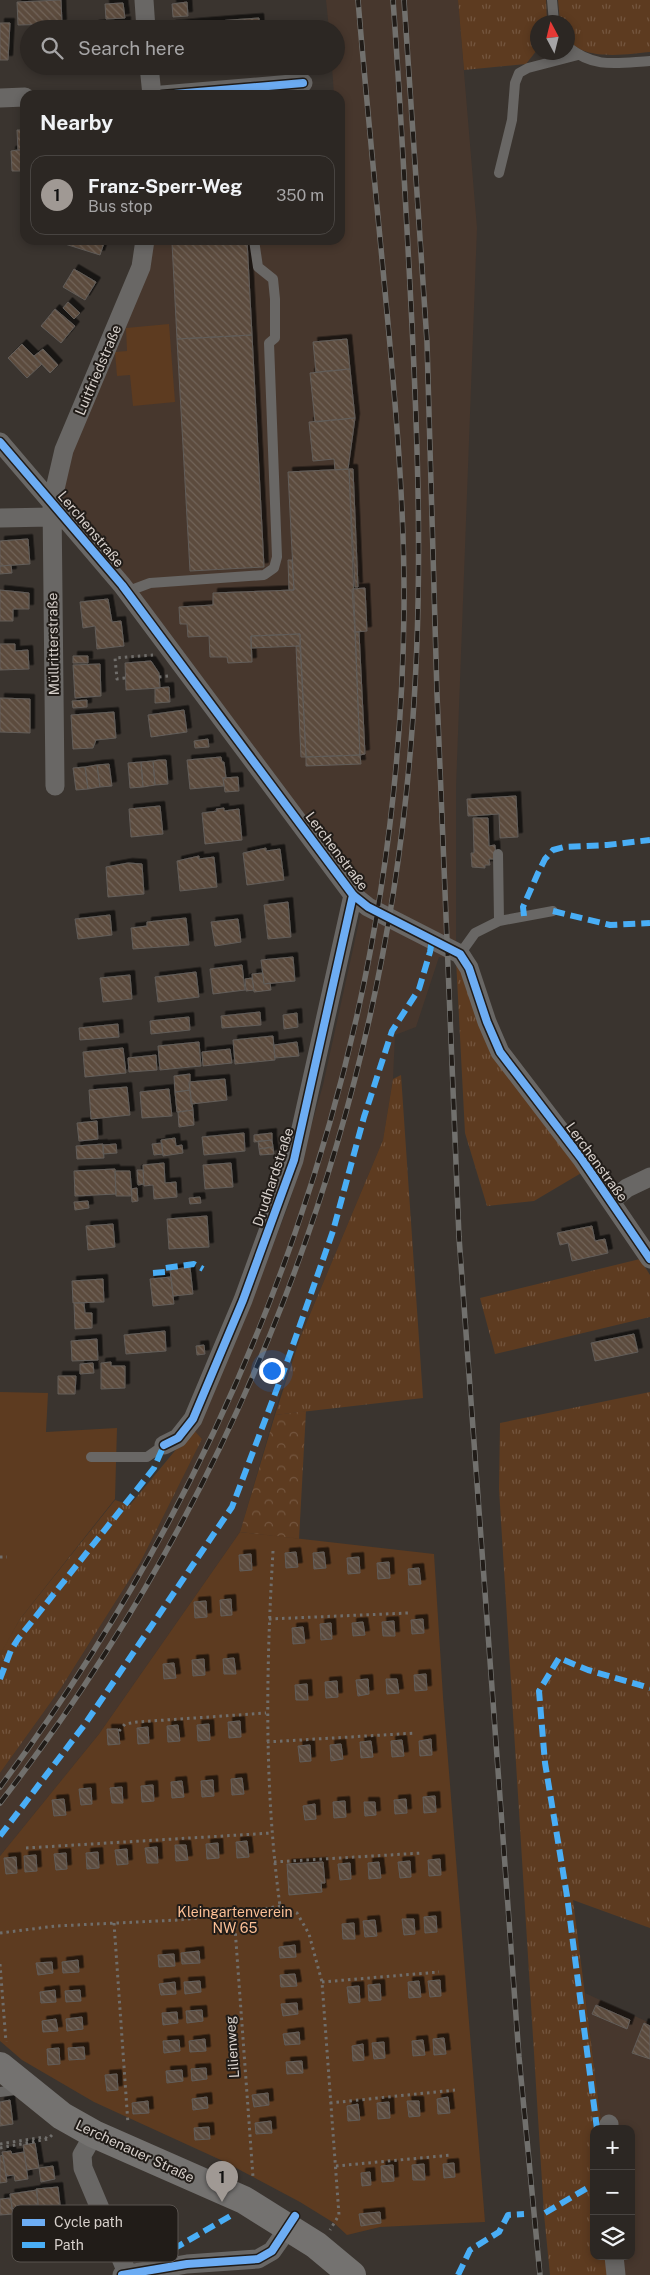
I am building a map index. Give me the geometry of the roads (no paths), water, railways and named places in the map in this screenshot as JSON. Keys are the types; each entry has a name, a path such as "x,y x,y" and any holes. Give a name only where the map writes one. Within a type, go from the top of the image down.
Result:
{"main road":[{"name":"Lerchenauer Straße","path":"3,2054 13,2090 94,2134 244,2200 316,2246 352,2275"}],"street":[{"path":"144,0 145,20"},
{"path":"150,75 151,90"},
{"path":"256,90 303,83"},
{"path":"0,98 20,97"},
{"name":"Luitfriedstraße","path":"52,510 64,450 141,267 144,245"},
{"name":"Lerchenstraße","path":"0,442 52,510 126,592 353,895 368,907 460,954 469,968 487,1022 500,1052 581,1158 650,1259"},
{"path":"0,518 52,510"},
{"name":"Müllritterstraße","path":"52,510 55,786"},
{"name":"Drudhardstraße","path":"164,1444 178,1438 193,1419 243,1300 294,1160 353,895"},
{"path":"610,1201 627,1188 650,1177"},
{"path":"94,2134 82,2155 83,2168 98,2205"},
{"path":"121,2262 126,2275 187,2264 258,2259 272,2251 289,2228"},
{"path":"614,2260 616,2275"}],"lane":[{"path":"552,0 553,15"},
{"path":"575,53 597,63 650,61"},
{"path":"499,173 512,120 515,83 519,74 528,68 578,56"},
{"path":"126,592 150,583 264,575 274,568 277,557 269,343 275,338 275,299 273,279 258,267 255,245"},
{"path":"498,854 499,921"},
{"path":"460,954 475,933 499,921 553,910"},
{"path":"91,1457 147,1457 164,1444"}],"railway":[{"path":"0,1787 90,1656 170,1519 239,1377 296,1231 341,1081 375,927 396,770 404,611 404,571 396,411 358,0"},
{"path":"0,1803 84,1685 160,1562 226,1435 283,1303 330,1168 367,1029 394,887 411,743 419,571 415,400 393,0"},
{"path":"404,0 427,342 437,694 459,1237 519,2057 540,2275"}],"place":[{"name":"Franz-Sperr-Weg","path":"222,2202"}],"park label":[{"name":"Kleingartenverein NW 65","path":"235,1920"}]}
